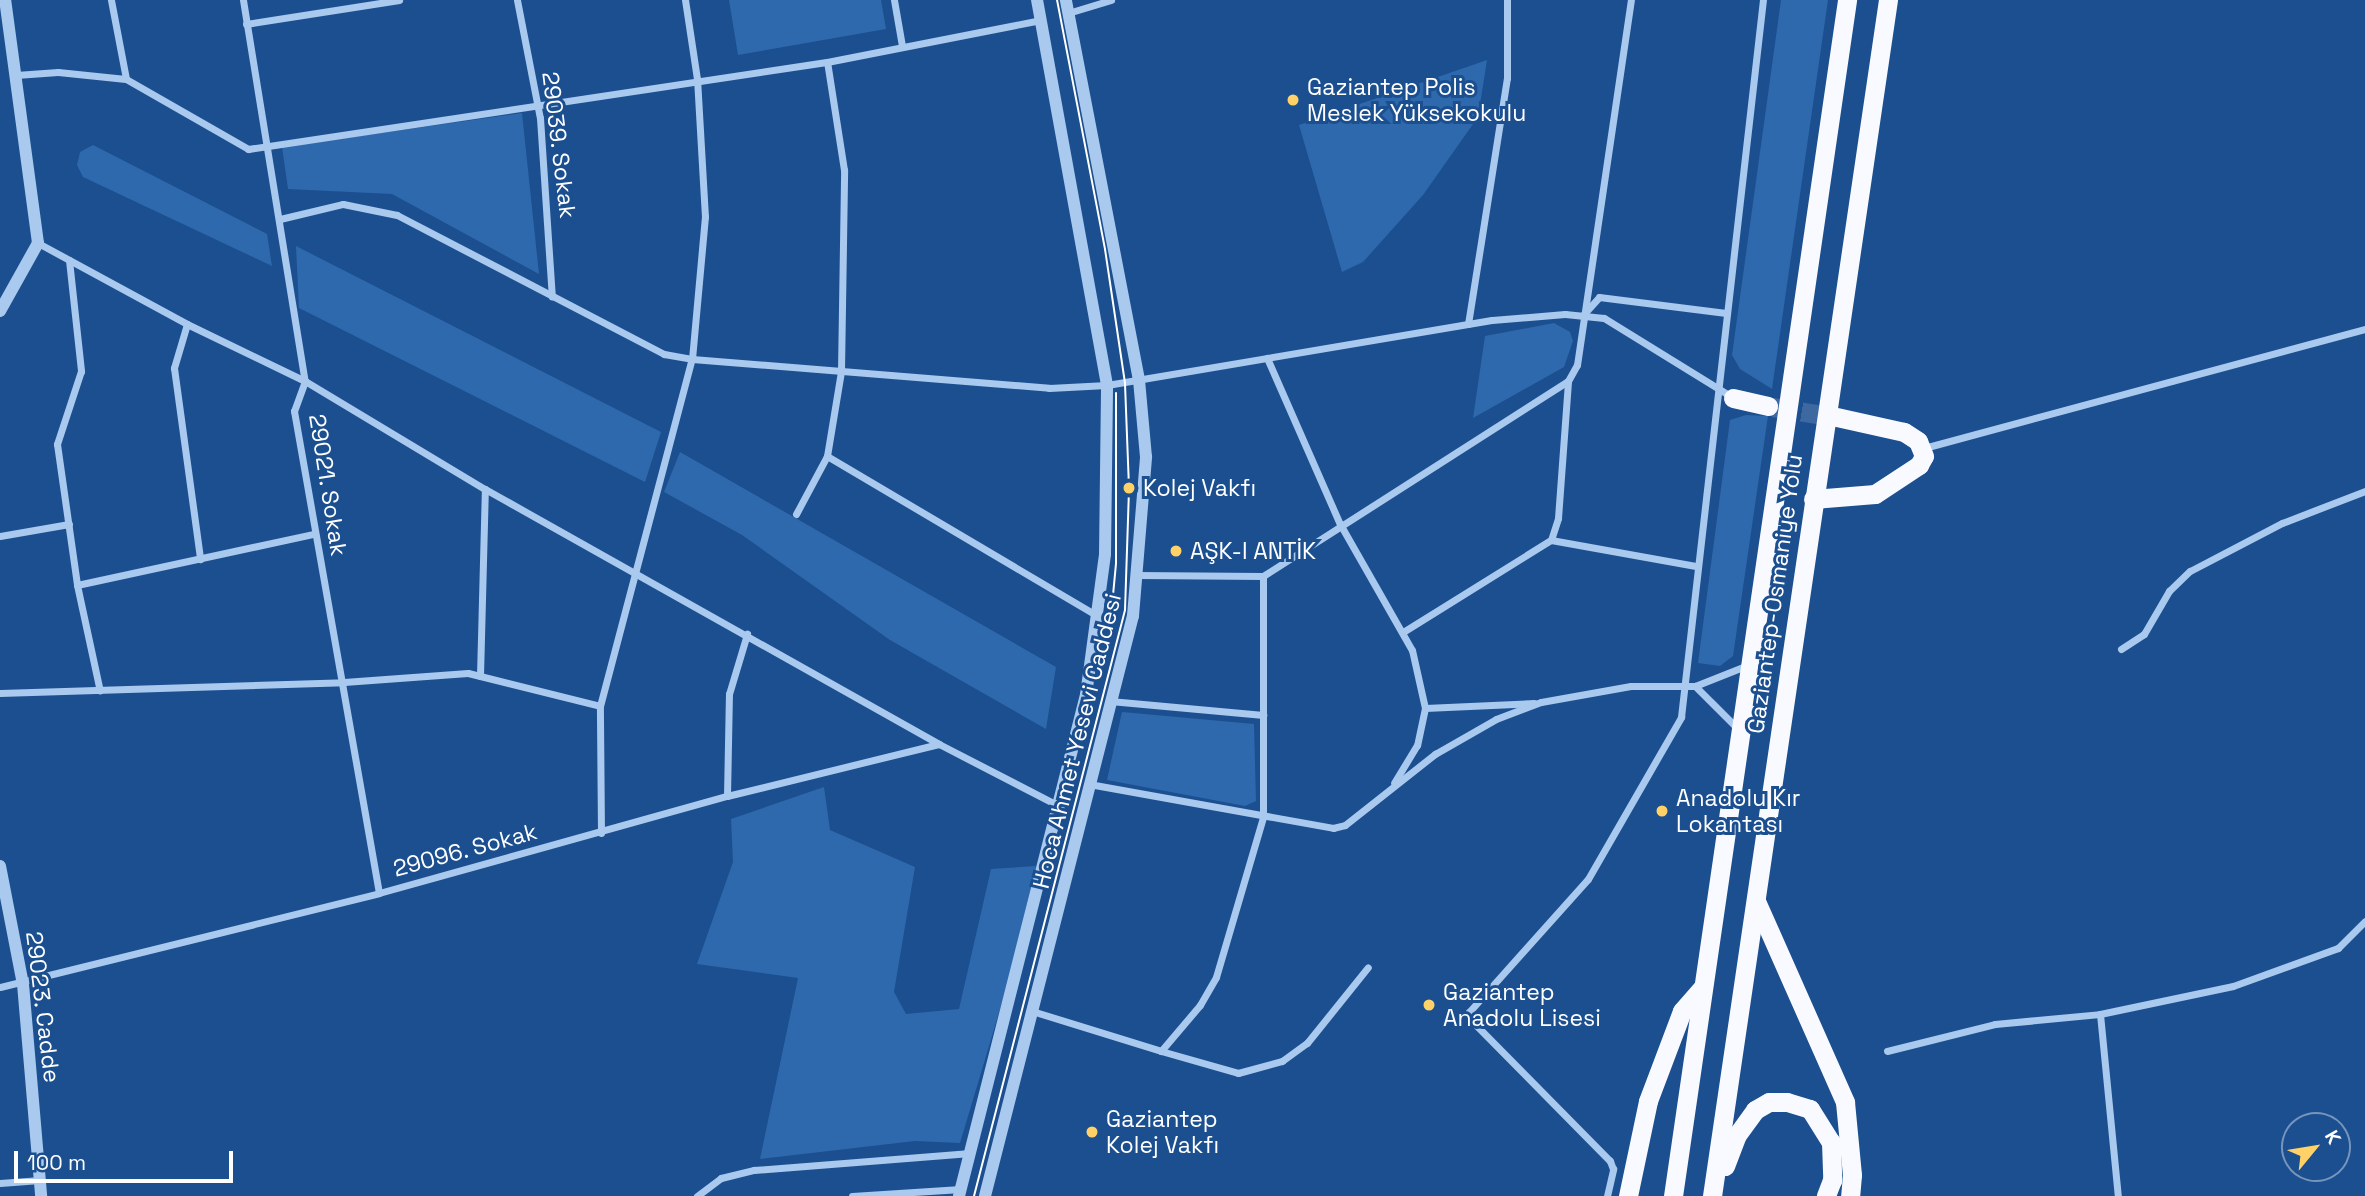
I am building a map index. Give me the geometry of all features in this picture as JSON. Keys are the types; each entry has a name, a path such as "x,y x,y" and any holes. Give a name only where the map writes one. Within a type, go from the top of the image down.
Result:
{"highway":[{"name":"Gaziantep-Osmaniye Yolu","path":"1673,1196 1847,0"},
{"name":"Gaziantep-Osmaniye Yolu","path":"1713,1196 1888,0"},
{"path":"1726,393 1768,406"},
{"path":"1813,499 1832,501 1875,494 1919,465 1924,448 1904,432 1837,417"},
{"path":"1756,901 1845,1102 1852,1175 1850,1196"},
{"path":"1628,1196 1648,1101 1682,1011 1702,987"},
{"path":"1713,1196 1744,1122 1769,1102 1787,1102 1810,1109 1831,1142 1832,1180 1826,1196"}],"street":[{"path":"0,311 38,243 5,0"},
{"path":"111,0 126,79"},
{"name":"29021. Sokak","path":"243,0 305,381 294,411 313,534 344,682 379,893"},
{"path":"246,24 400,0"},
{"name":"29039. Sokak","path":"517,0 537,102 551,232 552,297"},
{"path":"601,833 600,706 692,359 705,217 697,79 685,0"},
{"path":"894,0 902,46"},
{"name":"Hoca Ahmet Yesevi Caddesi","path":"960,1192 1061,807 1099,617 1105,554 1107,385 1037,0"},
{"path":"1067,7 1111,0"},
{"path":"1468,324 1507,78 1507,0"},
{"path":"1403,632 1551,540 1558,518 1568,381 1577,365 1631,0"},
{"path":"1607,1196 1613,1169 1610,1161 1476,1025 1469,1012 1588,879 1681,717 1696,566 1726,393 1726,313 1763,0"},
{"name":"Hoca Ahmet Yesevi Caddesi","path":"985,1196 1133,615 1146,457 1139,380 1067,7"},
{"path":"16,75 58,72 126,79 248,149 537,102 827,62 1041,20"},
{"path":"796,514 827,456 841,371 844,170 827,62"},
{"path":"280,219 343,204 397,215 664,354 692,359 1049,387 1107,385 1468,324 1583,316 1604,318 1646,340 1726,393"},
{"path":"38,243 187,324 305,381 485,489 634,570 939,744 1061,807"},
{"path":"69,260 81,370 57,444 77,585 100,691"},
{"path":"1583,316 1599,297 1726,313"},
{"path":"187,324 174,369 200,559"},
{"path":"1924,448 2365,329"},
{"path":"1267,358 1340,524 1412,650 1425,708 1417,745 1391,788"},
{"path":"1136,575 1263,576 1340,524 1568,381"},
{"path":"827,456 1099,617"},
{"path":"480,676 485,489"},
{"path":"2121,649 2144,634 2169,591 2190,571 2282,523 2365,491"},
{"path":"0,536 69,524"},
{"path":"77,585 313,534"},
{"path":"1551,540 1696,566"},
{"path":"1161,1051 1200,1005 1216,977 1263,817 1263,576"},
{"path":"727,796 729,694 747,634"},
{"path":"1425,708 1541,702 1631,686 1695,686 1750,664"},
{"path":"0,693 480,676 600,706"},
{"path":"1695,686 1740,732"},
{"path":"1110,701 1263,715"},
{"path":"1088,784 1333,828 1345,825 1435,754 1496,719 1541,702"},
{"name":"29096. Sokak","path":"0,987 23,984 379,893 727,796 939,744"},
{"name":"29023. Cadde","path":"0,866 23,984 41,1196"},
{"path":"1887,1051 1995,1024 2101,1014 2233,986 2286,969 2338,947 2365,921"},
{"path":"1032,1011 1238,1073 1282,1061 1307,1043 1368,967"},
{"path":"2101,1014 2118,1196"},
{"path":"698,1196 721,1178 754,1170 970,1153"},
{"path":"0,1183 40,1180"},
{"path":"852,1196 960,1192"}],"shaded area":[{"path":"729,0 881,0 886,29 738,55"},
{"path":"1781,0 1828,0 1772,389 1740,369 1732,355"},
{"path":"1487,60 1478,117 1423,195 1363,262 1342,272 1299,125"},
{"path":"522,113 539,274 392,194 288,189 282,147"},
{"path":"93,145 267,234 272,266 83,177 77,165 80,152"},
{"path":"296,246 661,432 645,482 299,308"},
{"path":"1554,323 1570,332 1573,341 1564,367 1473,418 1485,336"},
{"path":"1746,415 1768,416 1733,656 1720,666 1698,663 1730,420"},
{"path":"680,452 1056,667 1046,729 890,640 742,535 664,492"},
{"path":"1122,712 1254,724 1256,801 1245,806 1107,780"},
{"path":"824,787 830,830 915,867 894,992 906,1014 959,1009 991,869 1036,866 1007,986 960,1143 915,1141 760,1159 798,978 697,964 733,862 731,819"}],"tunnel":[{"path":"1773,407 1837,417"}],"tram line":[{"path":"974,1196 1125,610 1129,488 1125,383 1105,249 1057,0"},
{"path":"1110,627 1116,563 1116,393"}],"place":[{"name":"Gaziantep Polis Meslek Yüksekokulu","path":"1293,100"},
{"name":"Kolej Vakfı","path":"1129,488"},
{"name":"AŞK-I ANTİK","path":"1176,551"},
{"name":"Anadolu Kır Lokantası","path":"1662,811"},
{"name":"Gaziantep Anadolu Lisesi","path":"1429,1005"},
{"name":"Gaziantep Kolej Vakfı","path":"1092,1132"}]}
